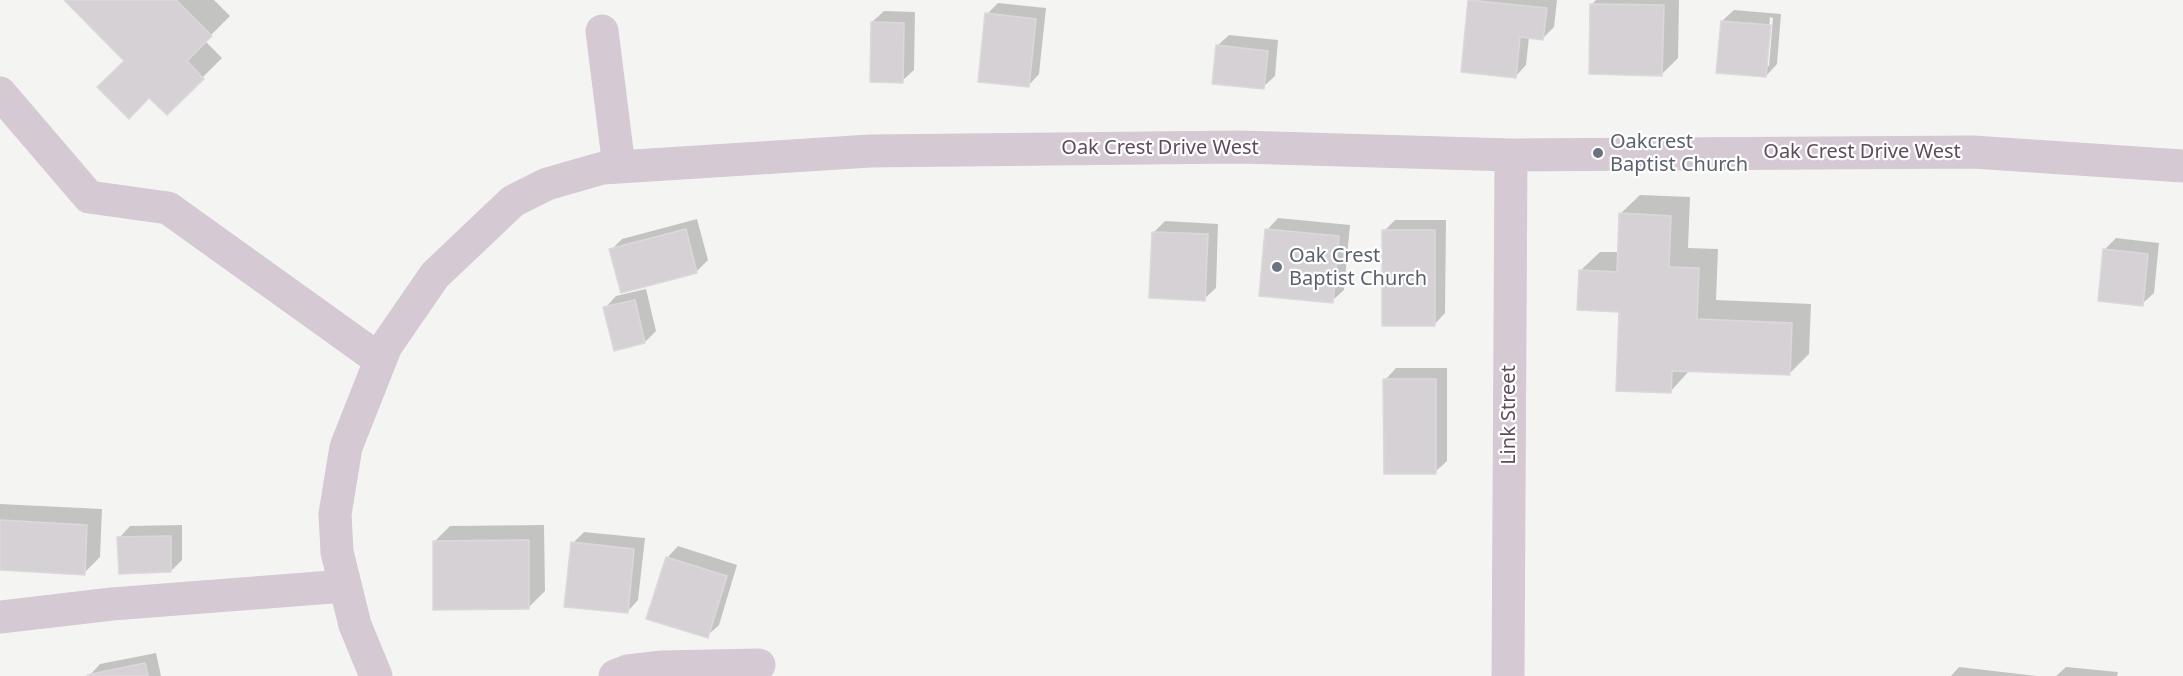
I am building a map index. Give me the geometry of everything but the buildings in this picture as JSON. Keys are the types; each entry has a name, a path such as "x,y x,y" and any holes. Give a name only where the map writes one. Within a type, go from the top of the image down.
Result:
{"street":[{"path":"602,32 619,167"},
{"path":"0,93 89,197 168,208 380,360"},
{"name":"Oak Crest Drive West","path":"376,676 355,625 345,586 337,552 335,514 346,447 386,346 435,275 513,201 547,184 603,168 870,151 1240,147 1511,155 1973,152 2183,166"},
{"name":"Link Street","path":"1508,676 1511,155"},
{"path":"0,617 112,604 345,586"},
{"path":"615,676 628,671 662,667 759,665"}],"place":[{"name":"Oakcrest Baptist Church","path":"1598,153"},
{"name":"Oak Crest Baptist Church","path":"1277,267"}]}
